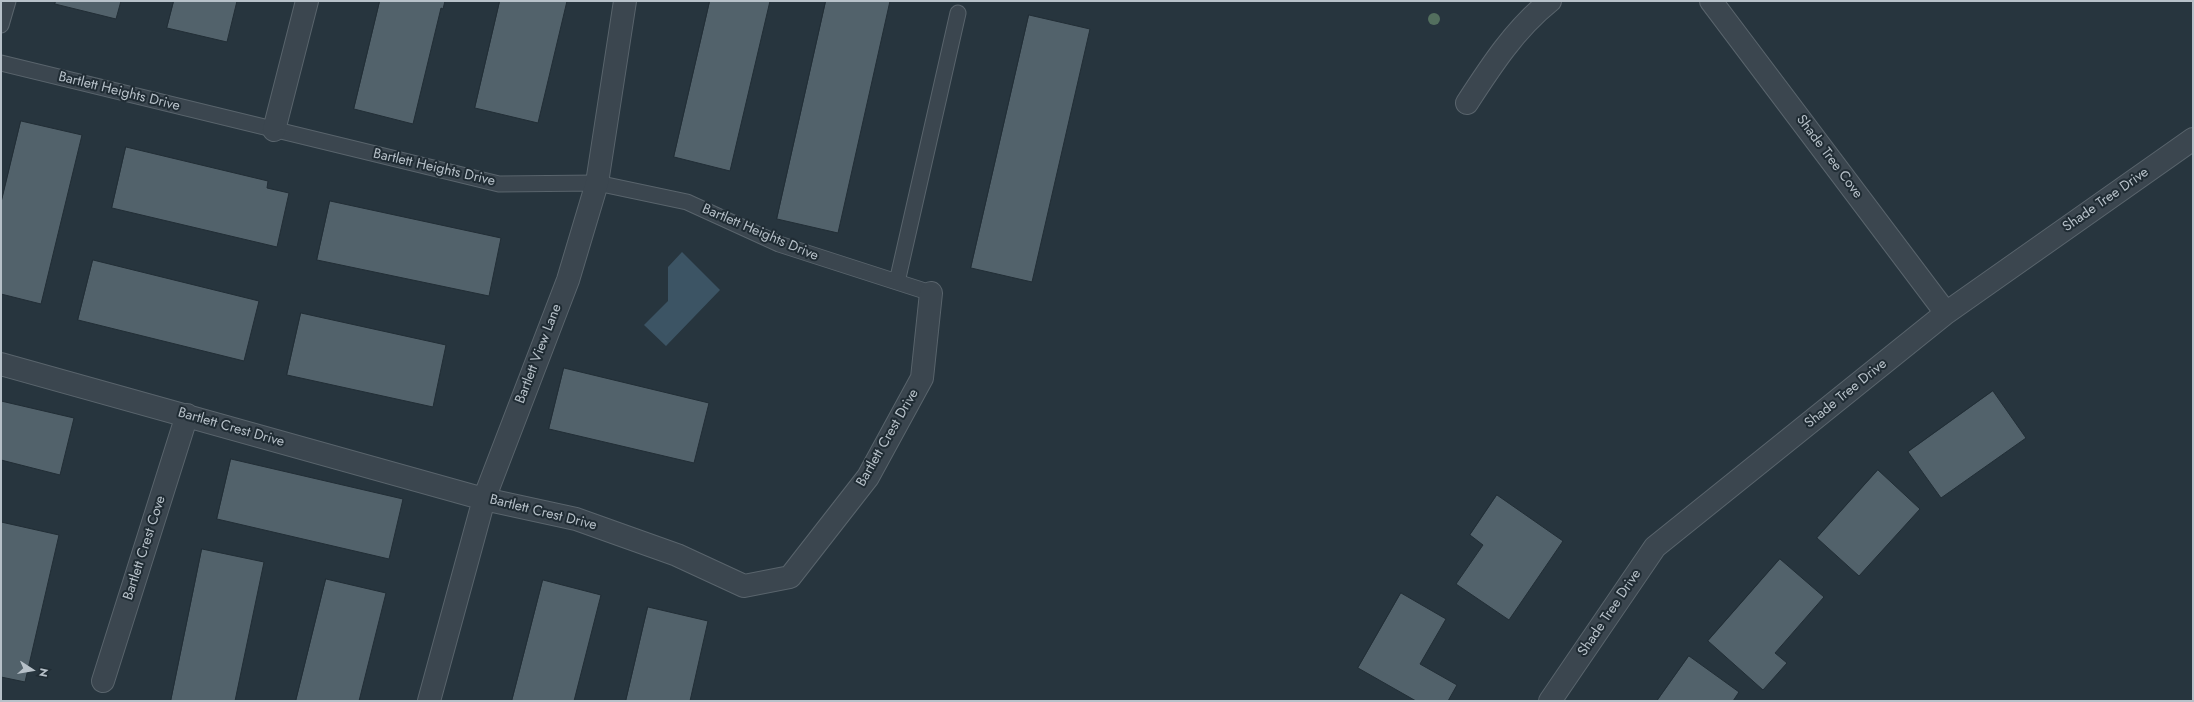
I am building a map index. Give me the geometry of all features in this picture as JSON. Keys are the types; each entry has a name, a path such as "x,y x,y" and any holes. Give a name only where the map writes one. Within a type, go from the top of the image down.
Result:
{"street":[{"path":"274,130 308,1"},
{"name":"Bartlett View Lane","path":"429,701 484,499 568,280 597,183 625,1"},
{"path":"1467,103 1495,60 1516,33 1550,1"},
{"name":"Shade Tree Cove","path":"1711,1 1946,313"},
{"name":"Shade Tree Drive","path":"1550,701 1655,547 1946,313 2193,139"},
{"name":"Bartlett Crest Drive","path":"1,364 484,499 576,519 678,555 744,586 790,577 868,477 922,378 931,293"},
{"name":"Bartlett Crest Cove","path":"103,681 187,415"}],"lane":[{"path":"1,25 8,1"},
{"path":"897,282 958,13"},
{"name":"Bartlett Heights Drive","path":"1,64 499,184 597,183 687,202 779,244 931,293"}],"water":[{"path":"682,252 720,290 666,346 644,325 668,301 668,267"}],"building":[{"path":"56,1 121,1 116,19 55,4"},
{"path":"174,1 237,1 227,42 167,28"},
{"path":"380,1 445,1 443,9 441,8 413,124 354,109"},
{"path":"500,1 567,1 538,123 475,108"},
{"path":"710,1 770,1 730,171 674,157"},
{"path":"826,1 890,1 838,233 777,219"},
{"path":"1029,15 1090,29 1032,282 971,268"},
{"path":"21,121 82,135 41,304 1,294 1,203"},
{"path":"126,147 268,181 267,188 289,193 277,247 112,208"},
{"path":"330,201 501,238 489,296 317,260"},
{"path":"93,260 259,301 244,361 78,320"},
{"path":"301,313 446,345 433,407 287,375"},
{"path":"564,368 709,403 694,463 549,429"},
{"path":"1993,391 2026,438 1941,498 1908,452"},
{"path":"1,401 74,418 60,475 1,460"},
{"path":"231,459 403,499 389,559 217,519"},
{"path":"1878,470 1920,509 1859,576 1817,538"},
{"path":"1497,495 1563,541 1509,620 1456,584 1483,545 1470,535"},
{"path":"1,522 59,535 25,682 1,677"},
{"path":"202,549 264,562 235,701 171,701"},
{"path":"1780,559 1824,597 1775,653 1787,663 1763,690 1708,641"},
{"path":"326,579 386,593 359,701 296,701"},
{"path":"543,580 601,595 574,701 512,701"},
{"path":"1401,593 1446,619 1420,664 1457,685 1448,701 1416,701 1358,668"},
{"path":"648,607 708,621 690,701 626,701"},
{"path":"1689,656 1739,692 1733,701 1657,701"}]}
